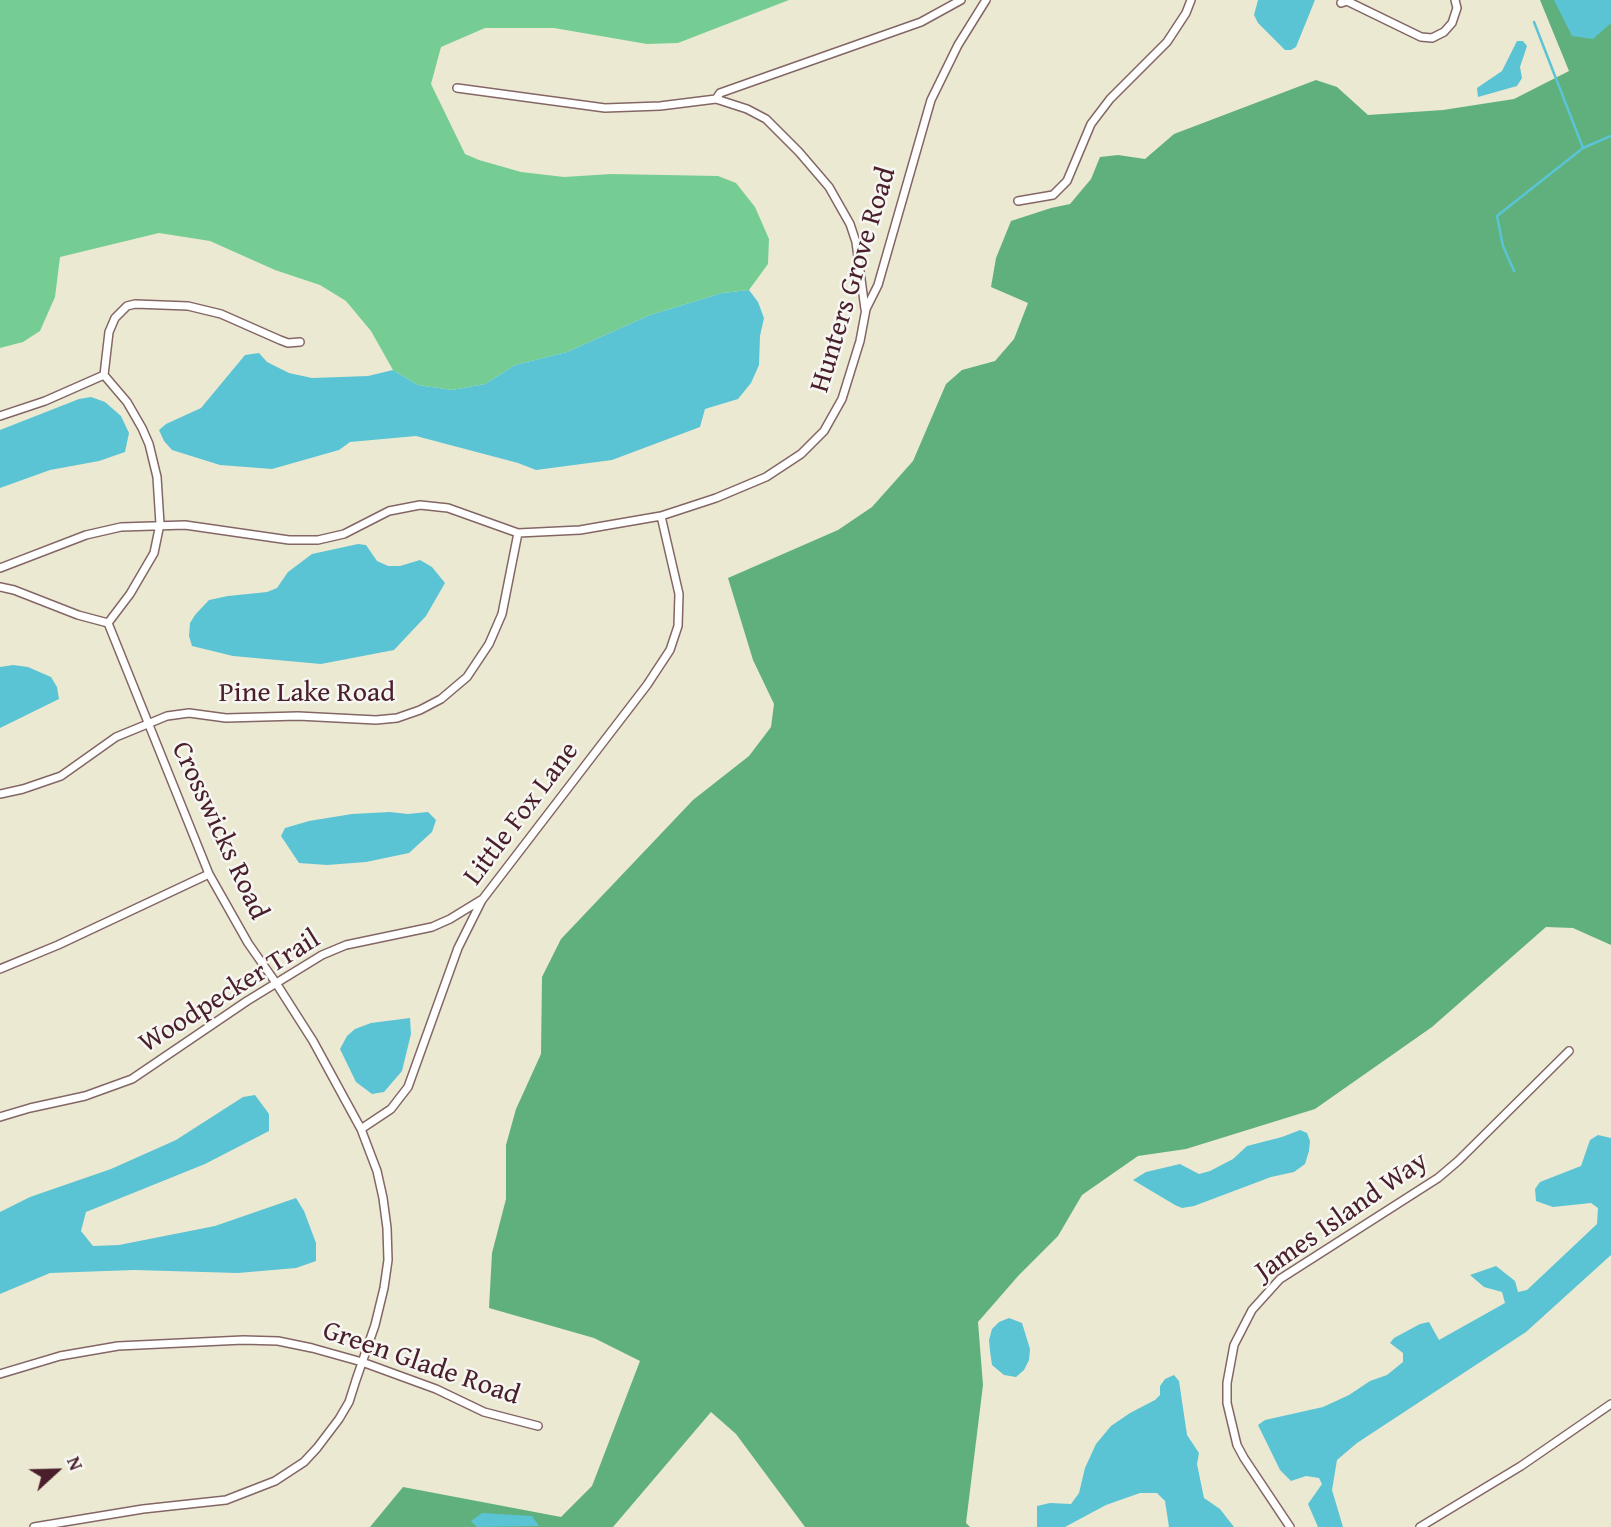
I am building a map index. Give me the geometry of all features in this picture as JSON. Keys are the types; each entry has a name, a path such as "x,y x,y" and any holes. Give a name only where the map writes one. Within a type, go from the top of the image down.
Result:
{"street":[{"path":"716,99 719,93 921,22 961,0"},
{"name":"Hunters Grove Road","path":"0,568 86,534 121,527 185,525 289,540 318,540 344,534 389,511 432,505 449,508 518,533 580,530 661,516 716,498 766,477 788,463 816,438 828,424 842,399 860,341 866,309 878,285 931,100 958,45 986,0"},
{"path":"1018,201 1053,195 1067,181 1091,124 1110,99 1167,42 1186,13 1191,0"},
{"path":"1341,3 1347,1 1421,37 1432,37 1444,32 1452,23 1457,8 1455,0"},
{"path":"457,88 605,108 660,106 716,99 747,109 766,119 829,187 850,225 856,242 866,309"},
{"path":"0,587 108,623 155,553 160,524 157,477 149,444 127,402 104,375 107,340 115,318 127,306 188,306 221,314 288,343 300,342"},
{"path":"0,416 46,401 104,375"},
{"name":"Little Fox Lane","path":"361,1129 391,1109 408,1087 458,948 482,900 647,685 670,650 678,626 679,594 661,516"},
{"name":"Pine Lake Road","path":"0,794 61,776 116,737 167,716 190,713 226,718 298,716 376,720 397,718 420,710 441,699 467,677 489,644 502,614 518,533"},
{"name":"Crosswicks Road","path":"34,1527 130,1511 226,1500 275,1481 304,1462 329,1434 349,1402 378,1313 388,1260 383,1198 377,1171 361,1129 313,1041 248,943 209,874 108,623"},
{"path":"0,969 58,945 209,874"},
{"name":"Woodpecker Trail","path":"0,1117 85,1096 132,1079 322,955 346,945 432,927 482,900"},
{"name":"James Island Way","path":"1290,1527 1244,1458 1230,1422 1227,1404 1230,1359 1247,1318 1264,1294 1280,1279 1437,1179 1569,1051"},
{"name":"Green Glade Road","path":"0,1374 51,1358 90,1350 149,1344 278,1341 362,1362 436,1389 484,1412 538,1426"},
{"path":"1420,1527 1521,1466 1611,1404"}],"green space":[{"path":"0,0 789,0 678,43 647,44 554,28 485,28 441,47 431,84 465,154 479,160 521,172 564,177 611,174 718,176 736,183 755,207 769,239 768,264 749,290 722,293 650,315 567,352 515,365 485,384 452,390 418,385 393,370 371,331 346,301 320,285 275,270 210,241 159,233 60,257 55,297 40,331 23,342 0,348"},
{"path":"1540,0 1611,0 1611,945 1573,928 1546,927 1432,1027 1315,1109 1186,1149 1138,1156 1082,1195 1058,1236 978,1322 983,1385 966,1523 970,1527 805,1527 736,1434 711,1412 613,1527 370,1527 403,1487 561,1517 592,1486 640,1361 594,1338 489,1308 492,1253 506,1199 506,1145 516,1109 541,1054 542,977 561,939 693,800 749,756 771,727 774,704 753,660 728,578 838,530 872,507 913,461 946,384 962,370 995,361 1014,339 1028,303 991,287 996,258 1011,221 1070,204 1091,179 1100,157 1118,155 1145,159 1174,134 1316,80 1337,87 1368,115 1443,110 1514,99 1569,71"}],"water":[{"path":"1258,0 1315,0 1296,47 1285,50 1258,23 1254,15"},
{"path":"1554,0 1611,0 1611,23 1593,39 1572,36"},
{"path":"1517,41 1523,41 1527,46 1520,67 1522,78 1517,86 1478,97 1477,88 1502,71"},
{"path":"749,290 758,302 764,318 759,365 751,383 738,399 705,409 700,427 612,460 536,470 416,436 350,442 339,450 272,469 220,465 172,450 159,430 201,408 245,355 259,353 267,362 289,373 312,378 368,376 393,370 418,385 452,390 485,384 515,365 567,352 650,315 722,293"},
{"path":"91,397 105,402 121,416 129,433 125,452 99,461 50,470 0,488 0,430 79,399"},
{"path":"358,544 366,545 377,561 388,566 400,566 420,560 432,567 445,583 426,616 394,650 321,664 233,656 192,646 189,636 190,623 209,600 267,592 277,588 288,572 312,554"},
{"path":"0,667 28,667 51,677 57,687 59,699 0,728"},
{"path":"428,812 436,820 432,832 409,853 366,862 327,865 299,863 281,836 285,828 309,821 352,814"},
{"path":"410,1018 411,1034 402,1071 384,1092 372,1094 356,1082 340,1049 347,1036 355,1029 371,1023"},
{"path":"255,1095 269,1114 269,1131 205,1164 86,1212 81,1231 93,1246 119,1245 215,1226 296,1198 316,1243 316,1261 296,1268 238,1273 134,1270 50,1273 0,1294 0,1212 30,1197 111,1169 176,1140 243,1097"},
{"path":"1300,1130 1307,1133 1309,1151 1305,1164 1294,1172 1271,1177 1194,1206 1182,1208 1133,1180 1146,1172 1180,1164 1199,1174 1210,1171 1233,1159 1247,1146"},
{"path":"1598,1135 1611,1138 1611,1255 1526,1332 1357,1443 1337,1460 1332,1490 1343,1527 1318,1527 1308,1504 1322,1484 1319,1478 1306,1476 1291,1481 1280,1470 1258,1425 1265,1420 1323,1407 1370,1381 1387,1375 1403,1362 1403,1353 1390,1343 1420,1324 1429,1322 1439,1340 1505,1303 1502,1292 1484,1287 1470,1275 1496,1266 1515,1281 1518,1292 1527,1290 1597,1224 1598,1208 1591,1203 1553,1207 1536,1201 1535,1189 1540,1182 1581,1166 1590,1140"},
{"path":"1009,1318 1022,1323 1030,1349 1024,1370 1016,1377 1004,1375 992,1365 990,1351 992,1329"},
{"path":"1174,1375 1179,1381 1187,1435 1199,1453 1197,1464 1204,1498 1220,1509 1234,1527 1169,1527 1165,1501 1157,1493 1140,1493 1106,1505 1065,1527 1037,1527 1037,1506 1050,1503 1071,1504 1079,1493 1085,1468 1096,1444 1111,1426 1155,1400 1160,1395 1160,1386 1165,1379"},
{"path":"482,1513 532,1516 539,1526 477,1527 471,1521"}],"waterway":[{"path":"1534,22 1583,148"},
{"path":"1514,271 1503,246 1497,216 1583,148 1611,136"}]}
